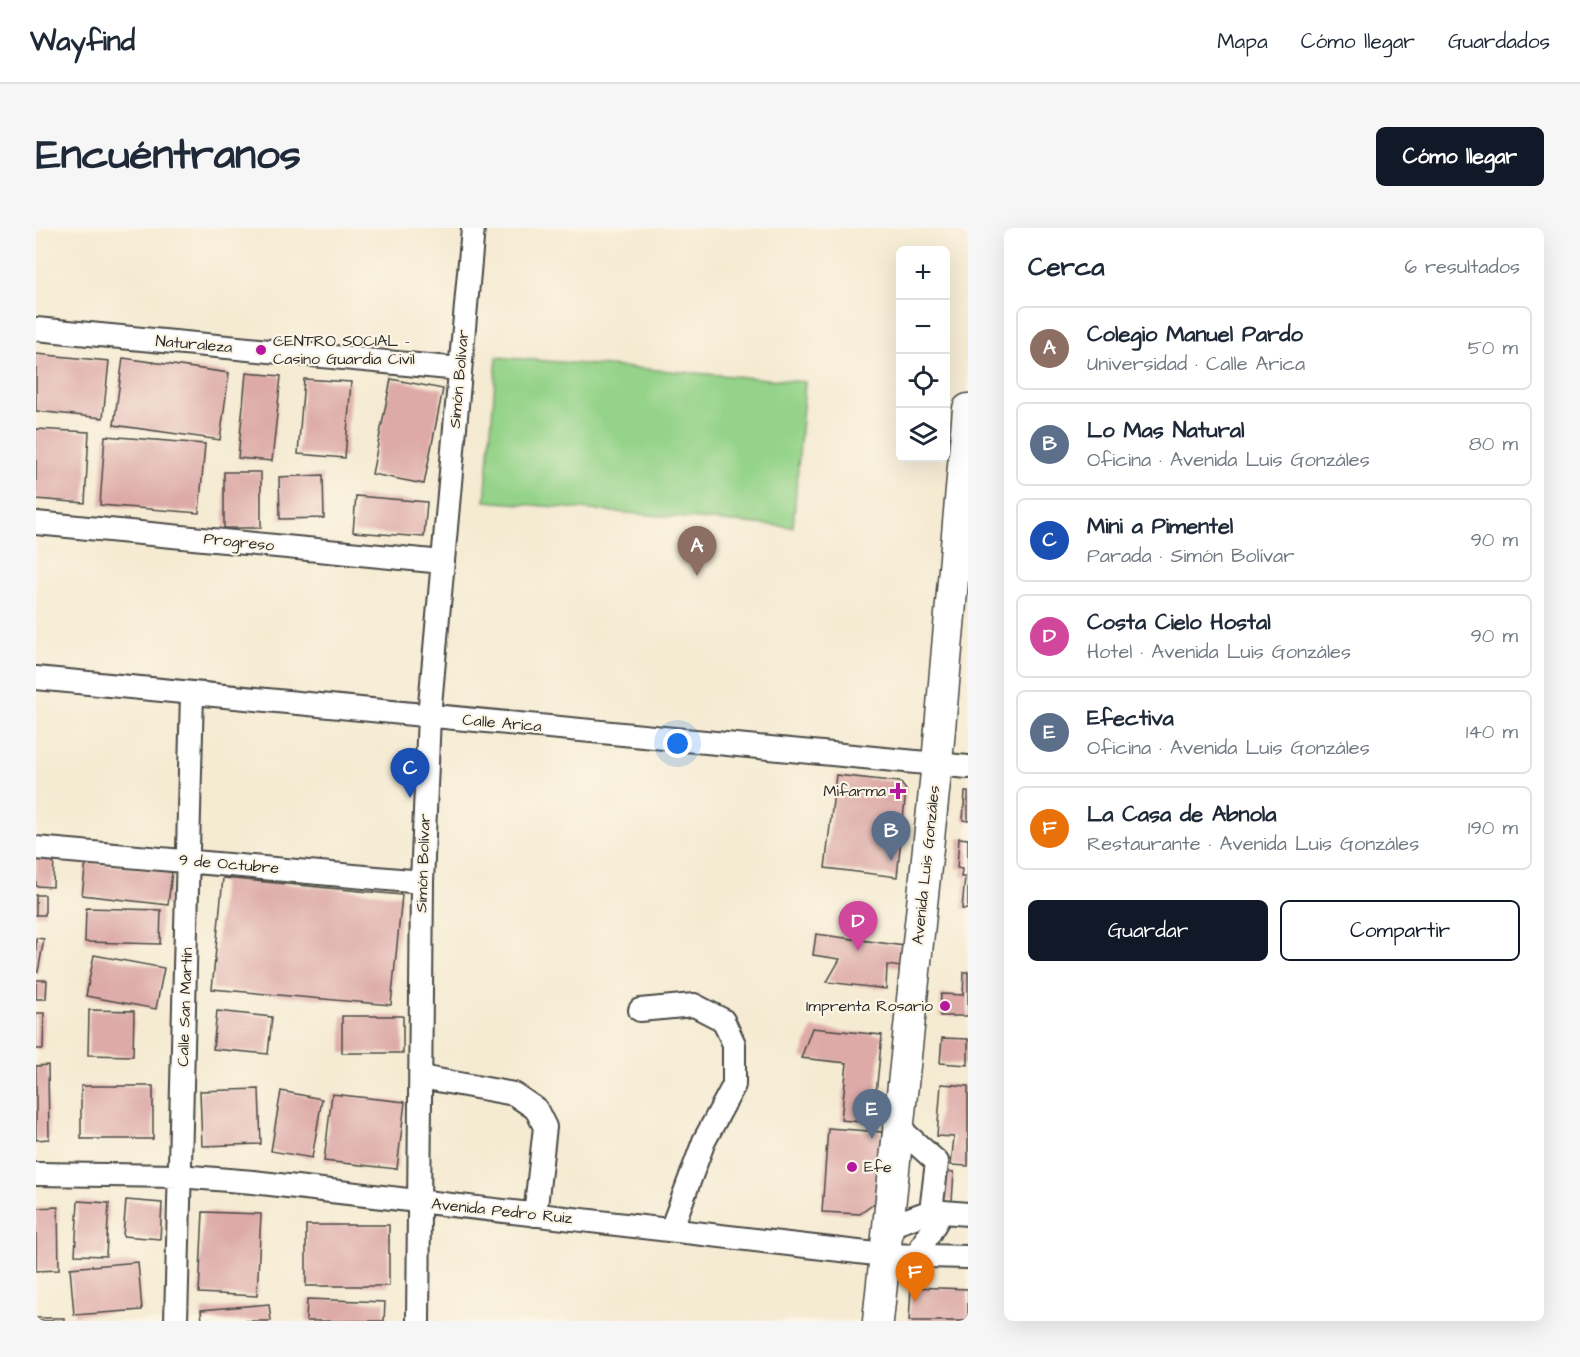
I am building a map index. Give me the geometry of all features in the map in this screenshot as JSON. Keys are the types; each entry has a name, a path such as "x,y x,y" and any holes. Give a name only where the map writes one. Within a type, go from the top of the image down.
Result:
{"main road":[{"name":"Avenida Luis Gonzáles","path":"878,1321 937,763 968,409"}],"street":[{"name":"Simón Bolívar","path":"418,1321 422,882 429,716 473,228"},
{"name":"Naturaleza","path":"36,329 460,369"},
{"name":"Progreso","path":"36,523 443,562"},
{"name":"Calle Arica","path":"36,678 968,767"},
{"name":"Calle San Martín","path":"176,1321 190,860 192,693"},
{"name":"9 de Octubre","path":"36,848 422,882"},
{"path":"640,1010 694,1005 723,1020 734,1044 734,1085 704,1141 671,1230"},
{"path":"421,1077 514,1094 536,1109 545,1127 535,1215"},
{"path":"898,1127 937,1162 937,1211 916,1256"},
{"name":"Avenida Pedro Ruiz","path":"36,1174 179,1176 671,1230 885,1241 916,1256 968,1257"},
{"path":"885,1241 937,1211 968,1214"}],"green space":[{"path":"497,357 805,382 793,527 485,501"}],"building":[{"path":"36,354 109,361 103,418 36,411"},
{"path":"123,358 229,373 220,440 114,425"},
{"path":"246,373 281,376 272,461 238,458"},
{"path":"304,379 351,382 345,458 298,454"},
{"path":"391,379 443,389 424,484 372,474"},
{"path":"36,429 89,432 85,503 36,499"},
{"path":"105,436 205,444 199,513 100,505"},
{"path":"224,472 261,472 261,528 224,528"},
{"path":"323,475 324,518 280,519 279,477"},
{"path":"356,496 427,502 424,537 353,532"},
{"path":"836,775 900,782 906,790 897,877 825,868"},
{"path":"965,792 968,792 968,821 963,820"},
{"path":"959,838 968,839 968,909 962,909 965,877 961,877 962,869 957,868"},
{"path":"36,852 54,853 53,887 36,886"},
{"path":"86,862 172,872 168,905 82,895"},
{"path":"223,878 402,895 391,1005 212,989"},
{"path":"36,895 45,895 45,915 36,915"},
{"path":"86,908 161,910 160,944 85,942"},
{"path":"816,934 904,946 901,967 887,965 886,989 827,982 840,959 813,955"},
{"path":"36,938 44,939 38,972 36,972"},
{"path":"94,955 164,968 156,1009 86,996"},
{"path":"964,972 968,972 968,1016 940,1016 941,994 963,995"},
{"path":"36,980 47,980 46,999 36,999"},
{"path":"89,1010 134,1011 133,1056 88,1055"},
{"path":"217,1011 272,1017 268,1054 213,1049"},
{"path":"36,1013 44,1013 43,1049 36,1049"},
{"path":"342,1016 403,1016 403,1053 342,1053"},
{"path":"812,1028 882,1035 873,1123 841,1120 847,1063 801,1058"},
{"path":"942,1038 968,1039 968,1065 940,1063"},
{"path":"48,1065 49,1139 36,1140 36,1066"},
{"path":"941,1084 968,1086 968,1166 951,1165 954,1137 937,1136"},
{"path":"81,1086 153,1086 153,1139 81,1139"},
{"path":"259,1089 261,1144 202,1146 200,1091"},
{"path":"281,1091 322,1099 312,1158 271,1151"},
{"path":"332,1094 405,1102 397,1169 324,1161"},
{"name":"Efe","path":"828,1128 882,1132 878,1201 860,1214 822,1212"},
{"path":"932,1170 954,1172 952,1201 930,1199"},
{"path":"126,1200 162,1203 160,1239 123,1236"},
{"path":"78,1201 109,1203 106,1256 75,1255"},
{"path":"58,1207 59,1270 36,1271 36,1208"},
{"path":"203,1212 261,1214 257,1296 199,1293"},
{"path":"306,1225 389,1225 389,1286 306,1286"},
{"path":"138,1262 142,1310 74,1315 70,1268"},
{"path":"911,1287 968,1289 968,1321 909,1321"},
{"path":"307,1299 385,1302 384,1321 306,1321"},
{"path":"269,1304 271,1321 202,1321 201,1310"},
{"path":"36,1318 64,1318 64,1321 36,1321"}],"place":[{"name":"CENTRO SOCIAL - Casino Guardia Civil","path":"261,350"},
{"name":"Colegio Manuel Pardo","path":"697,576"},
{"name":"Mifarma","path":"898,791"},
{"name":"Mini a Pimentel","path":"410,798"},
{"name":"Lo Mas Natural","path":"891,861"},
{"name":"Costa Cielo Hostal","path":"858,951"},
{"name":"Imprenta Rosario","path":"945,1006"},
{"name":"Efectiva","path":"872,1139"},
{"name":"Efe","path":"852,1167"},
{"name":"La Casa de Abnola","path":"915,1302"}]}
